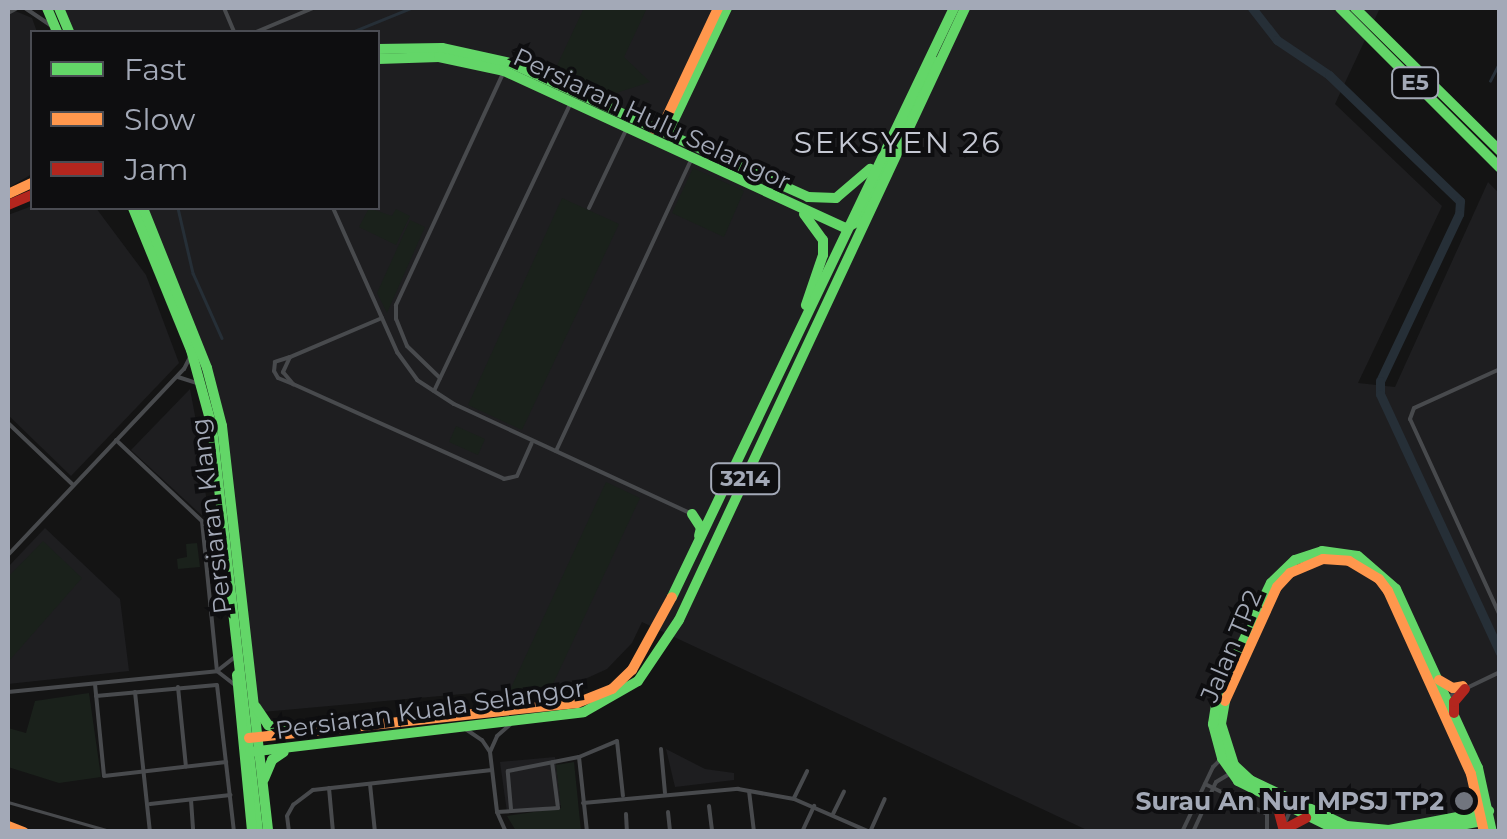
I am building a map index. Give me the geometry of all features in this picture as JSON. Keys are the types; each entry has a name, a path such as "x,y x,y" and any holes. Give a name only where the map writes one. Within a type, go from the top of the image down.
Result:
{"main road":[{"path":"653,130 664,123 718,8"},
{"path":"672,139 671,126 727,8"},
{"name":"Persiaran Kuala Selangor","path":"253,738 577,704 612,689 632,670 718,505 877,160 954,8"},
{"name":"Persiaran Kuala Selangor","path":"254,752 584,712 603,705 638,681 656,660 696,586 965,8"},
{"name":"E5","path":"1340,8 1495,155"},
{"name":"E5","path":"1354,8 1495,155 1500,170"},
{"path":"846,228 857,222 928,72 951,36"},
{"name":"Persiaran Hulu Selangor","path":"380,49 442,48 510,63 808,197 826,200 848,193 877,160"},
{"name":"Persiaran Hulu Selangor","path":"380,59 439,57 504,72 846,228"},
{"path":"792,205 818,228 823,240 823,255 796,338"},
{"name":"Persiaran Klang","path":"131,210 192,350 202,386 215,447 237,656 253,738"},
{"name":"Persiaran Klang","path":"146,210 208,368 222,426 254,703 254,752 268,832"},
{"path":"662,612 700,533 700,524 692,514 718,505"},
{"name":"Jalan TP2","path":"1349,552 1386,576 1438,680 1485,823 1465,820 1386,831 1347,826 1272,800 1231,773 1222,758 1213,724 1218,694 1270,582 1308,554 1349,552"},
{"name":"Jalan TP2","path":"1340,832 1250,780 1234,765 1221,724 1226,698 1277,588 1290,573 1323,560 1349,561 1379,579 1478,768 1485,823"},
{"name":"Persiaran Klang","path":"237,656 237,687 255,832"},
{"path":"1438,680 1453,688 1467,686"},
{"path":"1454,716 1454,702 1467,686"},
{"path":"254,703 268,725 292,733"},
{"path":"262,792 272,760 293,748"},
{"path":"254,752 255,832"},
{"path":"1465,820 1477,796"},
{"path":"1272,800 1282,814 1283,830"},
{"path":"1283,830 1298,818 1317,820"},
{"name":"Jalan TP2","path":"1424,832 1465,820"},
{"path":"8,826 24,832"}],"street":[{"path":"8,13 16,8"},
{"path":"25,8 43,16 55,30"},
{"path":"260,30 308,8"},
{"path":"440,378 407,346 396,319 396,305 504,72"},
{"path":"434,392 571,102"},
{"path":"588,208 627,128"},
{"path":"556,451 692,158"},
{"path":"334,210 404,364 434,392 692,514"},
{"path":"382,318 275,362 274,371 278,378 504,479 517,476 533,440"},
{"path":"8,555 188,364 192,350"},
{"path":"290,357 282,369 293,384"},
{"path":"1500,369 1414,408 1410,419 1500,616"},
{"path":"174,379 190,378 202,386"},
{"path":"8,423 74,484"},
{"path":"116,440 202,521 217,671 237,687"},
{"path":"8,692 217,671 237,656"},
{"path":"1442,698 1500,672"},
{"path":"157,677 158,689"},
{"path":"96,696 213,683 218,687 234,832"},
{"path":"95,684 104,776 226,762"},
{"path":"178,687 186,767"},
{"path":"135,692 150,832"},
{"path":"490,752 497,736 514,721"},
{"path":"464,728 482,740 490,752 497,812 506,832"},
{"path":"552,762 558,808 516,813 511,809 508,771 578,756 619,741 623,798"},
{"path":"661,749 665,793"},
{"path":"578,756 587,832"},
{"path":"1182,832 1222,758"},
{"path":"289,832 287,816 300,796 328,788 492,770"},
{"path":"794,799 807,771"},
{"path":"1193,832 1213,788 1231,773"},
{"path":"370,784 376,832"},
{"path":"1206,784 1267,814 1268,832"},
{"path":"328,788 333,832"},
{"path":"583,803 725,788 794,799 870,832 885,799"},
{"path":"749,791 754,832"},
{"path":"833,815 844,791"},
{"path":"148,804 230,796"},
{"path":"190,800 193,832"},
{"path":"1283,830 1294,805"},
{"path":"709,806 712,832"},
{"path":"802,832 814,806"},
{"path":"497,812 511,809"},
{"path":"668,812 670,832"},
{"path":"626,814 627,832"}],"shaded area":[{"path":"8,8 32,18 36,30 30,30 30,175 8,188"},
{"path":"53,8 1380,8 1335,104 1442,206 1358,383 1395,387 1488,182 1499,193 1499,831 1089,831 642,622 632,643 607,669 574,684 250,713 212,398 139,210 380,210 380,30 63,30"},
{"path":"584,8 647,8 624,57 650,82 607,96 554,72"},
{"path":"693,168 744,191 724,237 672,213"},
{"path":"562,198 619,224 522,430 468,405"},
{"path":"30,207 30,210 97,210 146,275 179,363 71,476 8,415 8,215"},
{"path":"396,209 410,216 396,245 359,227 368,210 392,216"},
{"path":"410,220 425,227 387,313 377,293"},
{"path":"190,389 199,437 209,522 131,450"},
{"path":"456,426 485,439 478,455 449,442"},
{"path":"606,482 640,498 552,686 510,690"},
{"path":"45,528 120,599 129,671 8,684 8,567"},
{"path":"43,541 82,578 8,662 8,577"},
{"path":"197,543 200,567 178,569 177,559 187,557 186,544"},
{"path":"89,693 101,777 59,783 8,767 8,728 26,733 35,701"},
{"path":"666,749 705,769 734,773 734,780 675,787"},
{"path":"555,757 561,805 507,812 500,762"},
{"path":"574,762 581,831 516,831 507,816 561,808 556,765"}],"waterway":[{"path":"357,30 411,8"},
{"path":"1252,8 1277,40 1329,75 1460,201 1459,214 1380,381 1380,394 1500,652"},
{"path":"1490,81 1500,61"},
{"path":"178,210 193,273 222,338"}],"tram line":[{"path":"8,802 113,832"}],"traffic: fast":[{"path":"47,8 56,30"},
{"path":"59,8 68,30"},
{"path":"672,138 671,126 727,8"},
{"path":"672,597 954,8"},
{"path":"250,752 584,712 638,681 679,620 965,8"},
{"path":"1340,8 1500,168"},
{"path":"1355,8 1500,151"},
{"path":"380,49 442,48 510,63 808,197 836,198 870,169"},
{"path":"380,59 439,57 504,71 846,228"},
{"path":"846,228 857,222 934,62"},
{"path":"134,210 191,350 212,427 258,832"},
{"path":"144,210 207,368 222,426 268,832"},
{"path":"804,214 823,240 823,255 806,305"},
{"path":"692,514 701,528 699,536"},
{"path":"1341,832 1238,781 1222,758 1213,724 1218,694 1271,583 1295,560 1322,551 1358,556 1396,589 1478,768 1492,832"},
{"path":"237,675 252,832"},
{"path":"1225,701 1221,724 1234,765 1250,780 1347,826 1389,830 1489,811"},
{"path":"256,707 268,725 286,732"},
{"path":"264,779 272,760 284,752"},
{"path":"1424,832 1482,821"}],"traffic: slow":[{"path":"654,129 664,123 718,8"},
{"path":"8,194 30,184"},
{"path":"1225,701 1277,587 1290,573 1323,559 1349,561 1379,579 1388,591 1471,774 1484,832"},
{"path":"249,738 577,703 612,689 632,670 672,597"},
{"path":"1439,680 1453,688 1463,686"},
{"path":"8,826 24,832"}],"traffic: jam":[{"path":"8,205 30,196"},
{"path":"1454,713 1454,702 1465,689"},
{"path":"1277,805 1283,827"},
{"path":"1285,829 1306,818"}],"place":[{"name":"Surau An Nur MPSJ TP2","path":"1464,801"}],"district":[{"name":"SEKSYEN 26","path":"898,143"}]}
